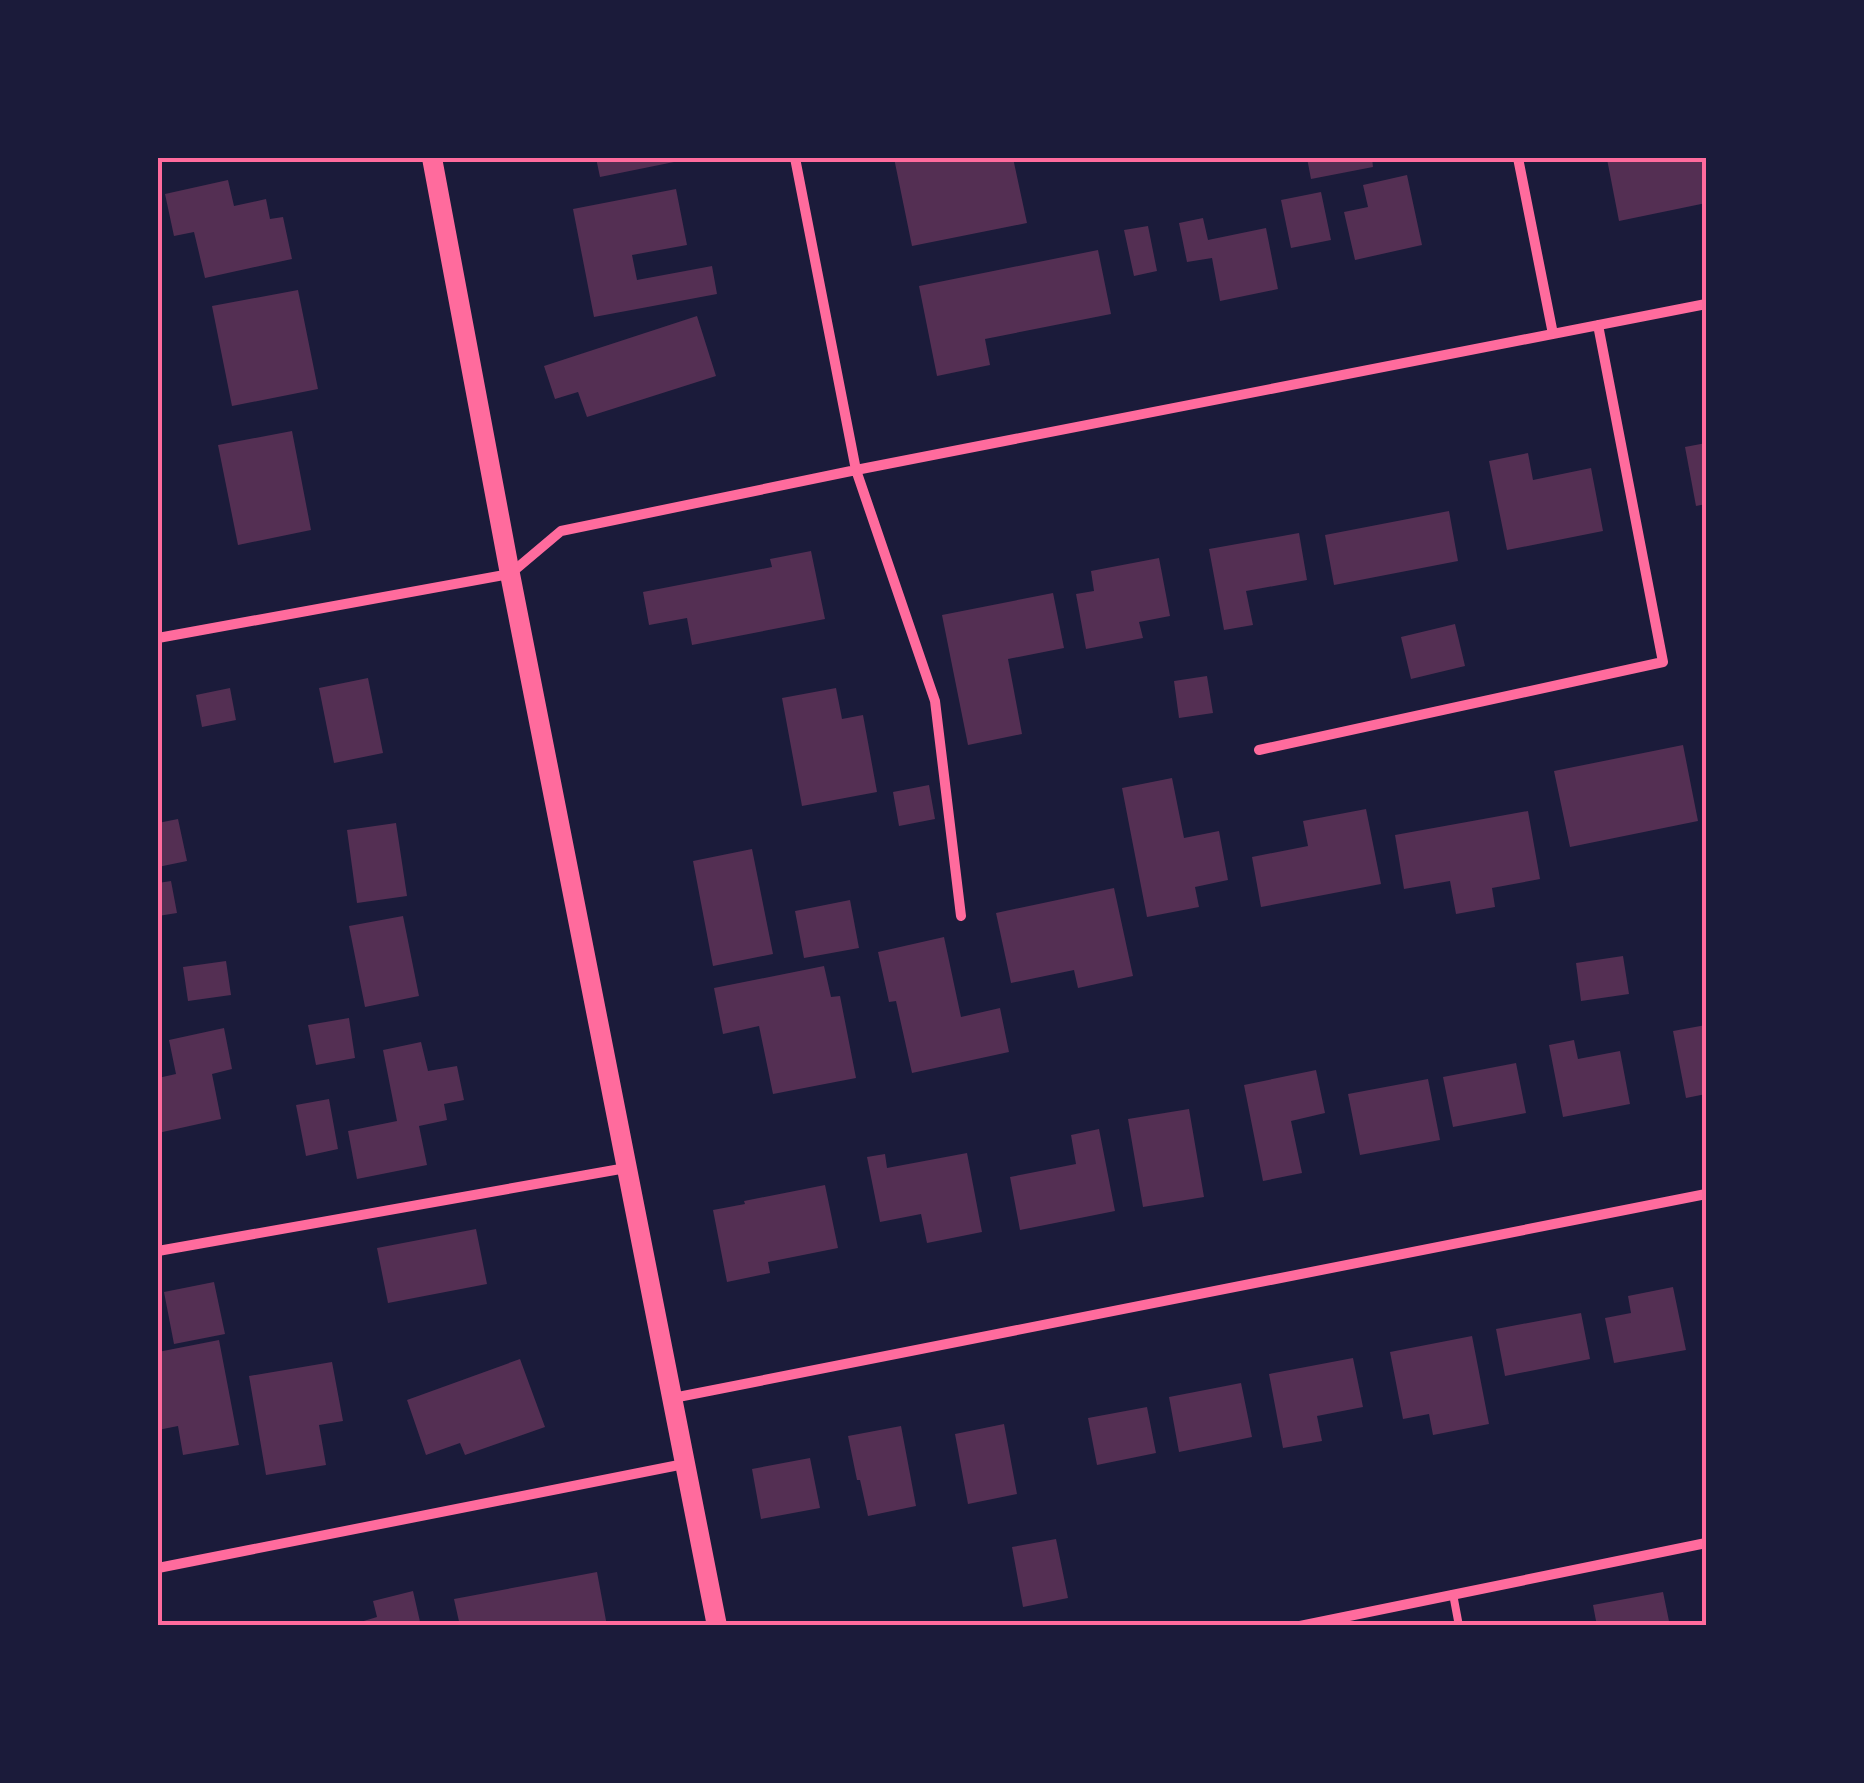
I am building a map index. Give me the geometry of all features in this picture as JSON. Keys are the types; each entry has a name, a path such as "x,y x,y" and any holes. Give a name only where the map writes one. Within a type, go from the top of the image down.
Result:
{"main road":[{"path":"432,158 717,1626"}],"street":[{"path":"795,158 856,470 935,701 961,916"},
{"path":"1518,158 1553,334"},
{"path":"158,638 510,574 561,531 1706,304"},
{"path":"1259,750 1663,662 1598,325"},
{"path":"158,1251 627,1168"},
{"path":"672,1398 1706,1194"},
{"path":"158,1568 685,1464"},
{"path":"1300,1626 1706,1543"}],"lane":[{"path":"1453,1594 1459,1626"}],"building":[{"path":"596,158 673,158 674,162 600,177"},
{"path":"894,158 1013,158 1027,223 912,246"},
{"path":"1307,158 1372,158 1373,167 1311,179"},
{"path":"1706,158 1706,203 1619,221 1607,159"},
{"path":"1407,175 1422,245 1355,260 1344,212 1368,207 1363,185"},
{"path":"228,180 234,206 266,199 270,219 283,217 292,259 205,278 194,232 174,236 165,194"},
{"path":"676,189 687,245 632,255 637,280 712,266 717,294 594,317 573,209"},
{"path":"1321,192 1331,240 1291,248 1281,200"},
{"path":"1203,218 1208,240 1266,228 1278,289 1220,301 1212,258 1187,262 1179,223"},
{"path":"1148,226 1157,271 1134,276 1124,230"},
{"path":"1098,250 1111,314 985,339 990,365 937,376 919,286"},
{"path":"298,290 318,389 232,406 212,306"},
{"path":"697,316 716,376 587,417 578,392 555,399 544,366"},
{"path":"292,431 311,530 238,545 218,445"},
{"path":"1706,443 1706,504 1696,506 1685,447"},
{"path":"1528,453 1533,480 1591,468 1603,531 1507,550 1489,461"},
{"path":"1449,511 1458,561 1334,585 1325,535"},
{"path":"1299,533 1307,580 1246,591 1253,625 1224,630 1209,549"},
{"path":"811,551 825,619 692,645 687,618 649,625 643,592 772,567 770,559"},
{"path":"1159,558 1170,616 1139,622 1143,638 1086,649 1076,594 1094,591 1091,571"},
{"path":"1053,593 1064,648 1008,659 1022,734 968,745 942,615"},
{"path":"1455,624 1465,666 1411,679 1401,637"},
{"path":"1207,676 1213,713 1179,718 1174,681"},
{"path":"368,678 383,753 334,763 319,688"},
{"path":"230,688 236,720 202,727 196,695"},
{"path":"836,688 842,719 863,715 877,792 802,806 782,698"},
{"path":"1683,745 1698,821 1570,847 1554,771"},
{"path":"1172,778 1184,838 1219,831 1228,880 1195,887 1199,907 1147,917 1122,788"},
{"path":"929,785 935,819 899,826 893,792"},
{"path":"1366,809 1381,884 1261,907 1252,857 1308,846 1303,821"},
{"path":"1528,811 1540,879 1492,888 1495,907 1456,914 1450,881 1404,889 1395,835"},
{"path":"178,819 187,861 158,867 158,823"},
{"path":"396,823 407,896 357,903 347,830"},
{"path":"752,849 773,954 713,966 693,861"},
{"path":"171,881 177,913 158,916 158,883"},
{"path":"1114,888 1133,976 1078,988 1074,970 1011,983 996,913"},
{"path":"850,900 859,948 804,958 795,911"},
{"path":"403,916 419,996 365,1007 349,926"},
{"path":"944,937 961,1017 1000,1008 1009,1052 912,1073 896,1001 889,1002 878,952"},
{"path":"1623,956 1629,994 1581,1001 1576,963"},
{"path":"226,961 231,995 188,1001 183,967"},
{"path":"824,966 831,997 840,996 856,1078 773,1094 759,1026 723,1034 714,988"},
{"path":"349,1018 355,1058 316,1065 308,1025"},
{"path":"1706,1025 1706,1094 1686,1098 1673,1031"},
{"path":"224,1028 232,1069 212,1074 221,1119 158,1133 158,1078 176,1074 169,1040"},
{"path":"1574,1040 1578,1059 1620,1051 1630,1104 1563,1117 1549,1045"},
{"path":"421,1042 428,1071 457,1066 464,1100 444,1104 447,1120 419,1126 427,1165 357,1179 348,1131 397,1121 383,1050"},
{"path":"1516,1063 1526,1113 1453,1127 1443,1077"},
{"path":"1316,1070 1325,1113 1291,1121 1302,1173 1263,1181 1244,1085"},
{"path":"1428,1079 1440,1140 1360,1155 1348,1094"},
{"path":"329,1099 338,1149 306,1156 296,1105"},
{"path":"1189,1109 1204,1197 1143,1207 1128,1119"},
{"path":"1099,1129 1115,1211 1020,1230 1010,1177 1076,1164 1071,1135"},
{"path":"967,1153 982,1232 927,1243 921,1214 880,1222 867,1157 885,1154 887,1168"},
{"path":"825,1185 838,1248 768,1262 770,1273 727,1282 713,1210"},
{"path":"476,1229 487,1284 388,1303 377,1248"},
{"path":"214,1282 225,1334 174,1344 164,1292"},
{"path":"1673,1287 1686,1350 1614,1363 1605,1318 1631,1313 1628,1296"},
{"path":"1581,1313 1590,1359 1505,1376 1496,1329"},
{"path":"1472,1336 1489,1424 1433,1435 1429,1414 1403,1419 1390,1352"},
{"path":"219,1340 239,1445 183,1455 178,1426 158,1430 158,1352"},
{"path":"1353,1358 1363,1407 1317,1416 1322,1441 1283,1448 1269,1374"},
{"path":"520,1359 545,1427 465,1455 460,1443 426,1455 407,1400"},
{"path":"332,1362 343,1421 319,1425 326,1465 266,1475 249,1376"},
{"path":"1241,1383 1252,1437 1179,1452 1169,1397"},
{"path":"1147,1407 1156,1453 1097,1465 1088,1418"},
{"path":"1004,1424 1017,1494 968,1504 955,1434"},
{"path":"901,1426 916,1506 868,1516 848,1436"},
{"path":"810,1458 820,1508 761,1519 752,1469"},
{"path":"1056,1539 1068,1598 1023,1607 1012,1547"},
{"path":"597,1572 607,1626 460,1626 454,1599"},
{"path":"413,1591 421,1626 347,1626 377,1617 373,1601"},
{"path":"1663,1592 1670,1626 1597,1626 1593,1605"}]}
